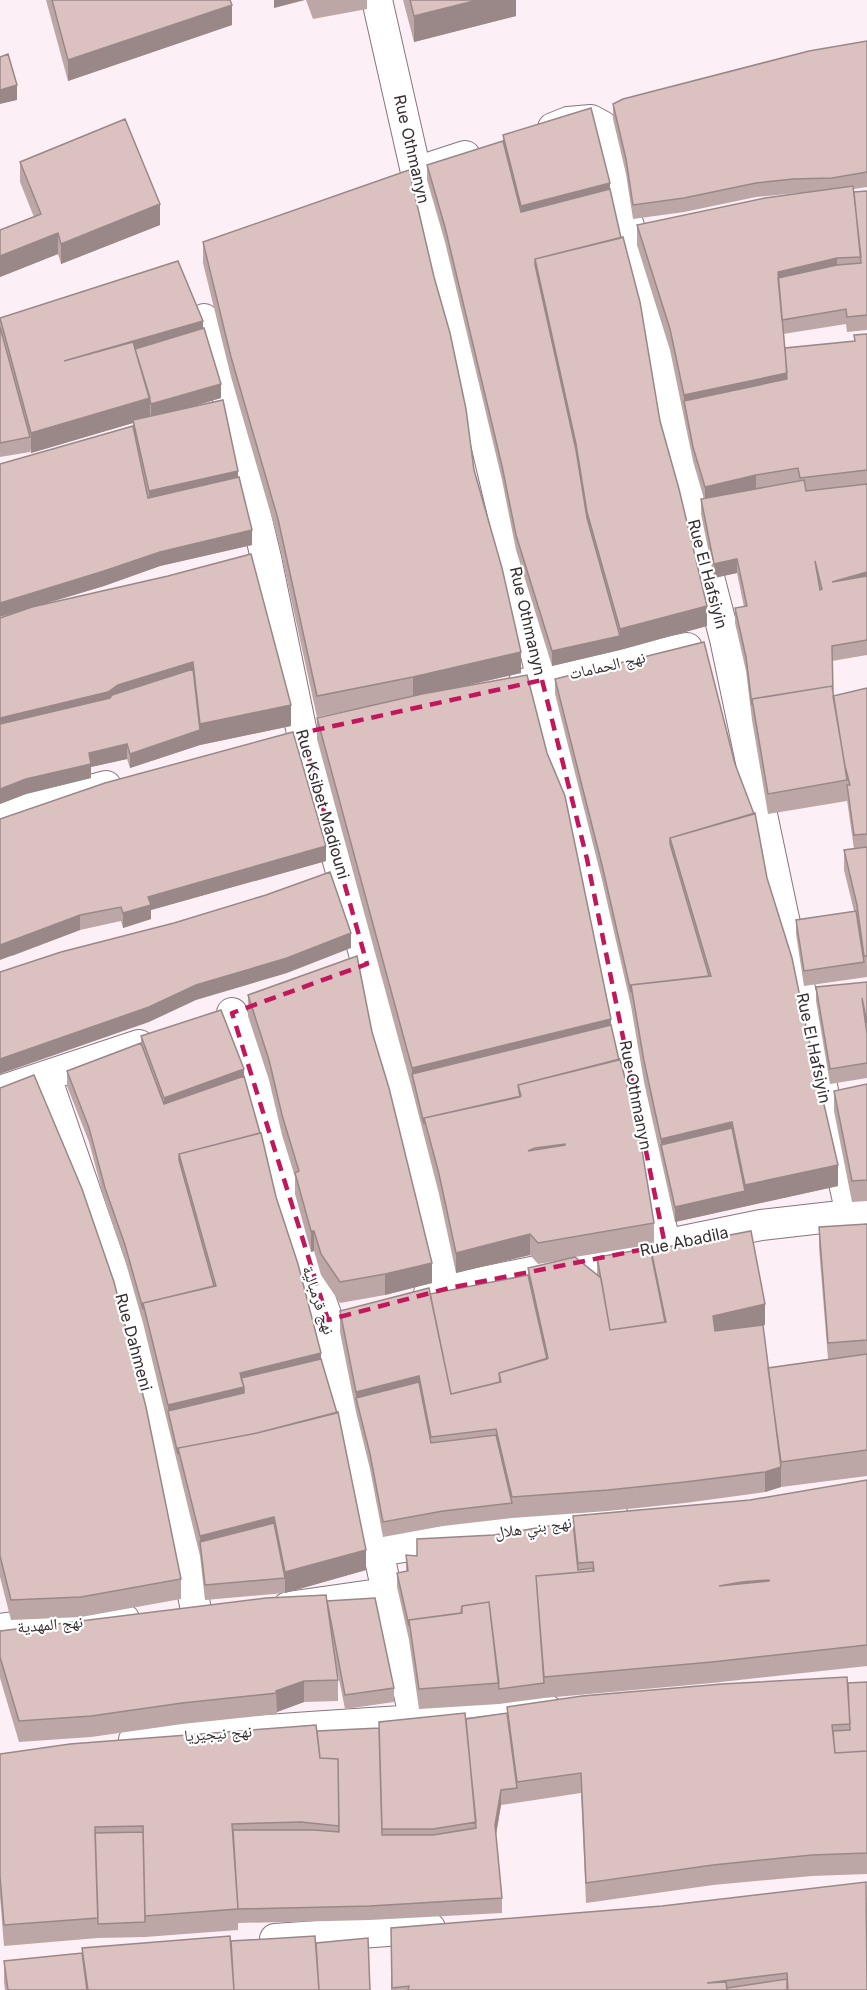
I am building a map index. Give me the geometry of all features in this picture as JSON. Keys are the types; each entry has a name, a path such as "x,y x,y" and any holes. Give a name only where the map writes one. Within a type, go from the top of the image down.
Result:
{"street":[{"name":"Rue Othmanyn","path":"377,0 416,171 472,385 586,859 665,1245"},
{"name":"Rue El Hafsiyin","path":"523,138 568,122 585,119 597,122 602,126 609,143 624,210 643,234 649,317 673,408 686,488 814,996 826,1100 859,1213"},
{"path":"416,171 491,148"},
{"name":"Rue Ksibet Madiouni","path":"204,319 220,409 254,560 302,734 331,876 449,1288"},
{"name":"نهج الحمامات","path":"496,690 725,639"},
{"path":"0,814 134,778"},
{"name":"نهج قرمبالية","path":"233,1013 263,1101 302,1247 339,1317 386,1593 415,1721"},
{"path":"0,1091 167,1036"},
{"name":"Rue Dahmeni","path":"46,1077 127,1312 173,1495 186,1615"},
{"path":"826,1100 857,1094"},
{"name":"Rue Abadila","path":"405,1300 449,1288 761,1225 859,1213"},
{"name":"نهج بني هلال","path":"379,1551 515,1528 636,1514"},
{"path":"266,1610 386,1593"},
{"name":"نهج المهدية","path":"1,1622 37,1624 186,1615"},
{"name":"نهج نيجيريا","path":"104,1742 415,1721 577,1707"},
{"path":"245,1941 457,1926"}],"highlighted area":[{"path":"542,680 587,859 665,1245 449,1288 328,1320 232,1013 367,964 302,733"}],"building":[{"path":"52,0 230,0 232,5 68,60"},
{"path":"410,0 478,0 414,16"},
{"path":"867,41 867,172 832,178 756,183 684,198 633,205 626,159 613,104 623,99 809,51"},
{"path":"8,54 17,85 0,90 0,57"},
{"path":"591,108 610,183 521,206 503,135"},
{"path":"125,119 160,204 61,244 58,233 0,256 0,230 41,214 20,162"},
{"path":"503,141 521,212 610,189 621,238 535,259 576,450 587,518 620,636 552,651 516,535 502,466 445,227 427,165"},
{"path":"409,170 434,277 450,333 466,409 474,470 502,568 521,652 317,696 278,519 231,357 203,242"},
{"path":"853,186 861,257 837,258 778,272 787,373 684,395 670,329 637,225 765,198"},
{"path":"867,191 867,315 847,317 846,309 782,320 778,278 837,265 861,263 854,192"},
{"path":"623,237 640,302 660,421 707,606 620,629 587,512 576,444 535,259"},
{"path":"178,261 203,321 64,361 133,342 150,398 31,433 0,318"},
{"path":"0,327 30,437 0,443"},
{"path":"204,328 221,384 151,404 135,349"},
{"path":"867,334 867,470 800,478 798,468 705,487 693,447 684,401 787,379 785,348 855,341 854,335"},
{"path":"223,400 238,471 149,491 133,420"},
{"path":"133,426 148,498 239,477 252,530 160,552 0,603 0,464"},
{"path":"804,480 806,491 867,484 867,572 832,582 867,576 867,640 832,646 833,692 832,686 752,699 752,705 746,657 735,608 747,606 737,559 714,564 701,499","holes":["815,561 822,589 820,590"]},
{"path":"251,554 291,705 200,724 193,662 118,685 108,692 0,718 0,618 32,607 168,576"},
{"path":"704,642 735,764 754,814 670,838 709,976 631,985 631,992 555,679"},
{"path":"193,669 200,730 130,754 127,744 89,753 91,764 26,779 0,789 0,724 110,698 112,695"},
{"path":"527,675 547,753 565,796 611,1019 412,1068 317,718 422,694"},
{"path":"832,686 847,780 768,794 752,699"},
{"path":"867,688 867,834 854,835 847,785 850,785 833,696"},
{"path":"293,732 326,846 148,897 151,905 123,913 121,907 80,915 0,945 0,819 105,783"},
{"path":"755,813 767,878 792,958 838,1165 745,1185 732,1122 661,1139 631,985 711,976 670,838"},
{"path":"867,847 867,956 864,956 857,905 844,850"},
{"path":"330,872 351,933 287,958 196,985 149,1007 0,1059 0,972 61,952 174,923 266,895"},
{"path":"856,911 864,962 804,971 796,920"},
{"path":"357,956 372,1032 389,1088 432,1263 340,1282 321,1254 314,1231 311,1231 295,1173 299,1171 282,1115 269,1060 248,995"},
{"path":"867,982 867,1023 862,998 867,1034 867,1063 830,1069 816,987"},
{"path":"221,1010 244,1069 164,1098 141,1036"},
{"path":"611,1025 619,1060 518,1085 520,1097 424,1118 424,1124 412,1074"},
{"path":"141,1043 164,1104 244,1076 260,1133 179,1154 214,1286 143,1303 143,1309 125,1245 105,1188 89,1128 67,1071"},
{"path":"620,1059 639,1132 654,1223 538,1243 530,1234 456,1253 424,1118 521,1096 518,1085","holes":["565,1145 528,1151 535,1148"]},
{"path":"34,1075 82,1189 114,1282 146,1407 181,1579 81,1597 11,1600 0,1556 0,1088"},
{"path":"867,1084 867,1180 852,1181 834,1091"},
{"path":"732,1128 745,1191 675,1207 661,1145"},
{"path":"261,1133 276,1197 298,1264 321,1353 240,1373 244,1387 168,1405 143,1303 216,1286 179,1154"},
{"path":"867,1224 867,1340 828,1343 819,1227"},
{"path":"751,1231 765,1304 713,1316 715,1331 763,1325 781,1467 765,1472 685,1482 512,1497 496,1429 431,1437 419,1376 356,1392 340,1311 429,1288 451,1394 501,1382 499,1373 548,1358 528,1268 575,1257 601,1278 610,1330 666,1322 651,1250"},
{"path":"650,1248 665,1322 610,1330 597,1257"},
{"path":"528,1275 547,1359 499,1373 500,1382 451,1394 430,1294"},
{"path":"867,1354 867,1450 781,1462 768,1368"},
{"path":"321,1359 337,1413 257,1433 178,1448 178,1454 168,1411 244,1393 241,1378"},
{"path":"419,1382 431,1443 496,1435 512,1503 443,1511 383,1522 356,1398"},
{"path":"338,1412 366,1550 285,1572 274,1517 200,1536 178,1448 257,1433"},
{"path":"867,1480 867,1645 544,1677 536,1576 594,1571 593,1562 578,1563 573,1516 750,1500","holes":["769,1581 719,1586 742,1582"]},
{"path":"573,1522 578,1570 593,1568 593,1571 536,1576 544,1683 499,1689 489,1602 462,1606 461,1613 409,1620 409,1626 397,1573 408,1571 406,1555 417,1556 417,1539 494,1535"},
{"path":"274,1523 285,1578 205,1585 200,1542"},
{"path":"326,1595 338,1680 304,1681 276,1691 277,1693 91,1716 19,1721 0,1657 0,1631 266,1598"},
{"path":"375,1598 394,1688 345,1695 327,1601"},
{"path":"489,1602 499,1683 419,1689 409,1620 462,1613 462,1606"},
{"path":"847,1677 850,1724 832,1725 835,1753 867,1751 867,1853 812,1855 713,1865 586,1883 581,1773 517,1782 507,1707 582,1696 722,1684"},
{"path":"867,1682 867,1751 835,1753 833,1731 850,1730 848,1683"},
{"path":"465,1713 476,1822 433,1829 382,1829 379,1722"},
{"path":"507,1713 517,1788 501,1790 495,1825 502,1898 370,1906 238,1909 233,1830 339,1832 338,1759 320,1758 317,1731 379,1728 382,1835 433,1835 476,1828 466,1719"},
{"path":"316,1725 320,1758 338,1759 339,1826 301,1822 232,1824 238,1909 145,1916 143,1826 95,1827 98,1918 4,1925 0,1876 0,1754 70,1744"},
{"path":"143,1832 145,1922 98,1924 95,1833"},
{"path":"866,1882 867,1990 788,1990 787,1973 707,1983 726,1982 727,1990 408,1990 409,1986 392,1988 391,1928 662,1906"},
{"path":"230,1936 234,1990 88,1990 82,1948"},
{"path":"315,1936 319,1990 234,1990 231,1941"},
{"path":"368,1938 370,1990 319,1990 316,1943"},
{"path":"82,1953 87,1990 8,1990 4,1961"},
{"path":"787,1979 787,1990 727,1990 727,1988"}]}
